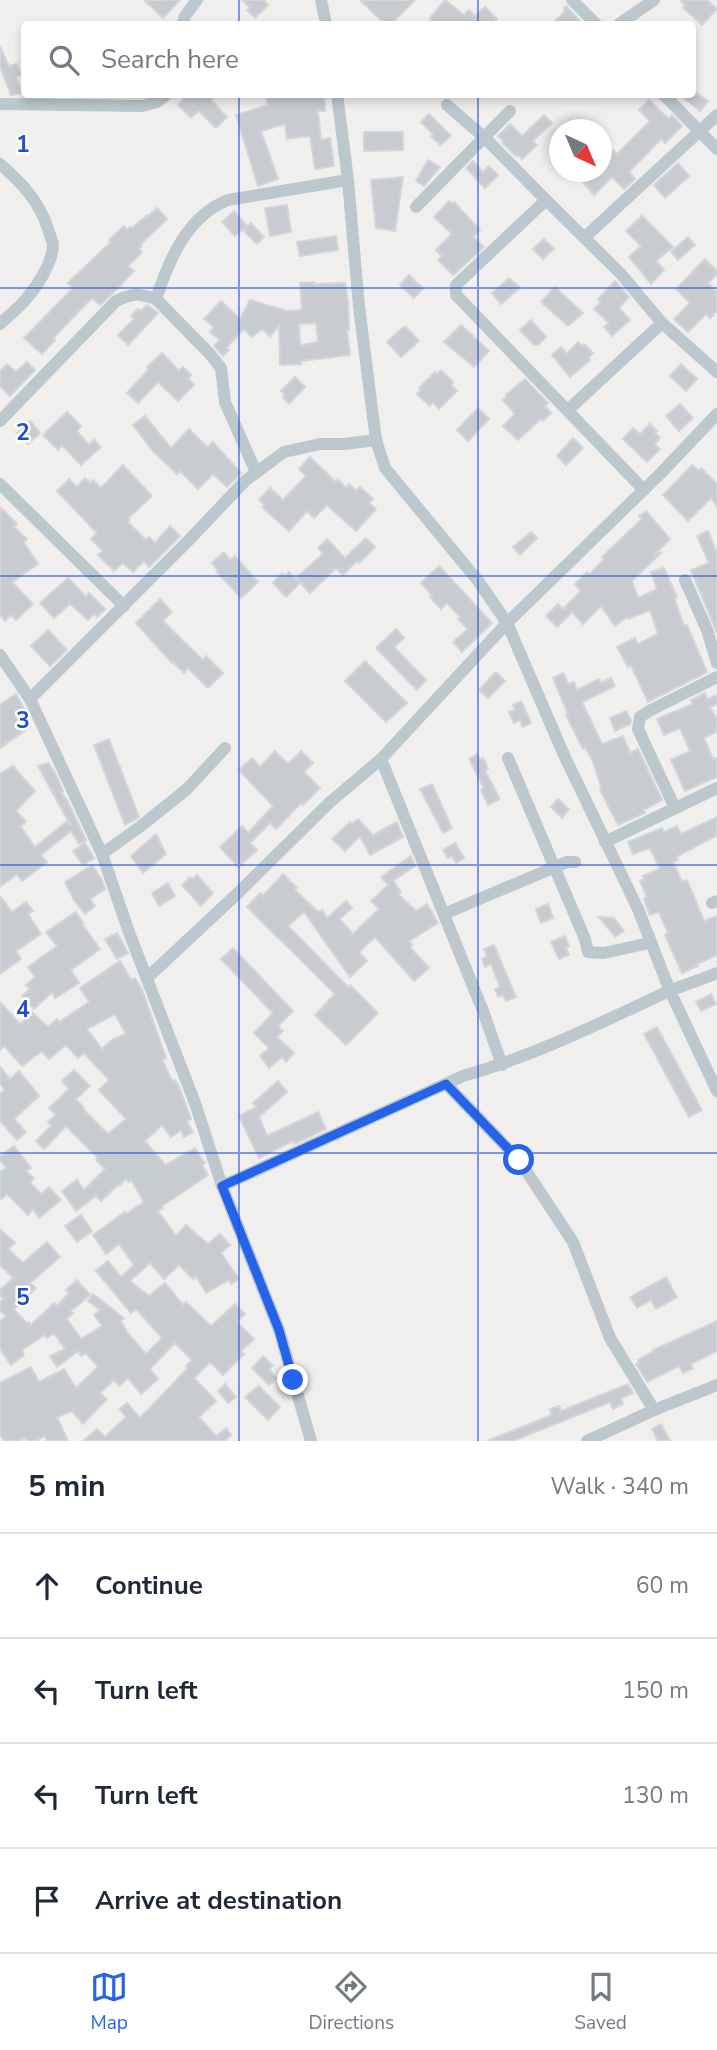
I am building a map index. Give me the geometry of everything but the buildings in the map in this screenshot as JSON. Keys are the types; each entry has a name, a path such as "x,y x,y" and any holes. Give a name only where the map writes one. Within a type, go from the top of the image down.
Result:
{"street":[{"path":"184,21 197,0"},
{"path":"321,0 325,21"},
{"path":"572,0 593,21"},
{"path":"623,21 654,0"},
{"path":"0,104 142,106 162,98"},
{"path":"338,98 376,440 385,468 479,583 507,624 638,909 649,943 717,1091"},
{"path":"667,98 717,149"},
{"path":"447,105 485,138 585,237 621,274 662,323 717,372"},
{"path":"416,207 509,111"},
{"path":"585,237 717,115"},
{"path":"0,164 19,181 36,202 53,244 44,271 28,297 0,324"},
{"path":"156,299 185,235 198,218 214,205 228,200 348,180"},
{"path":"546,200 475,265 456,285 455,291 644,490"},
{"path":"0,421 116,301 131,294 142,294 156,299 221,368 225,402 257,472"},
{"path":"568,410 662,323"},
{"path":"147,978 329,803 381,759 507,624 644,490 717,414"},
{"path":"30,699 244,481 284,452 320,444 376,440"},
{"path":"0,484 124,606"},
{"path":"685,580 707,630 717,663"},
{"path":"0,654 5,672 30,699 102,854 195,1103 222,1186 279,1330 311,1441"},
{"path":"675,808 638,729 640,717 717,677"},
{"path":"102,854 187,789 225,748"},
{"path":"508,758 585,939 588,952 604,953 649,943"},
{"path":"381,759 483,1011 502,1065"},
{"path":"605,842 717,788"},
{"path":"444,914 567,862 575,862"},
{"path":"222,1186 463,1076 502,1065 594,1027 670,991 713,977"},
{"path":"446,1084 519,1160 573,1242 610,1338 653,1410"},
{"path":"587,1441 653,1410 717,1385"}],"route":[{"path":"293,1380 279,1330 222,1186 446,1084 519,1160"}]}
